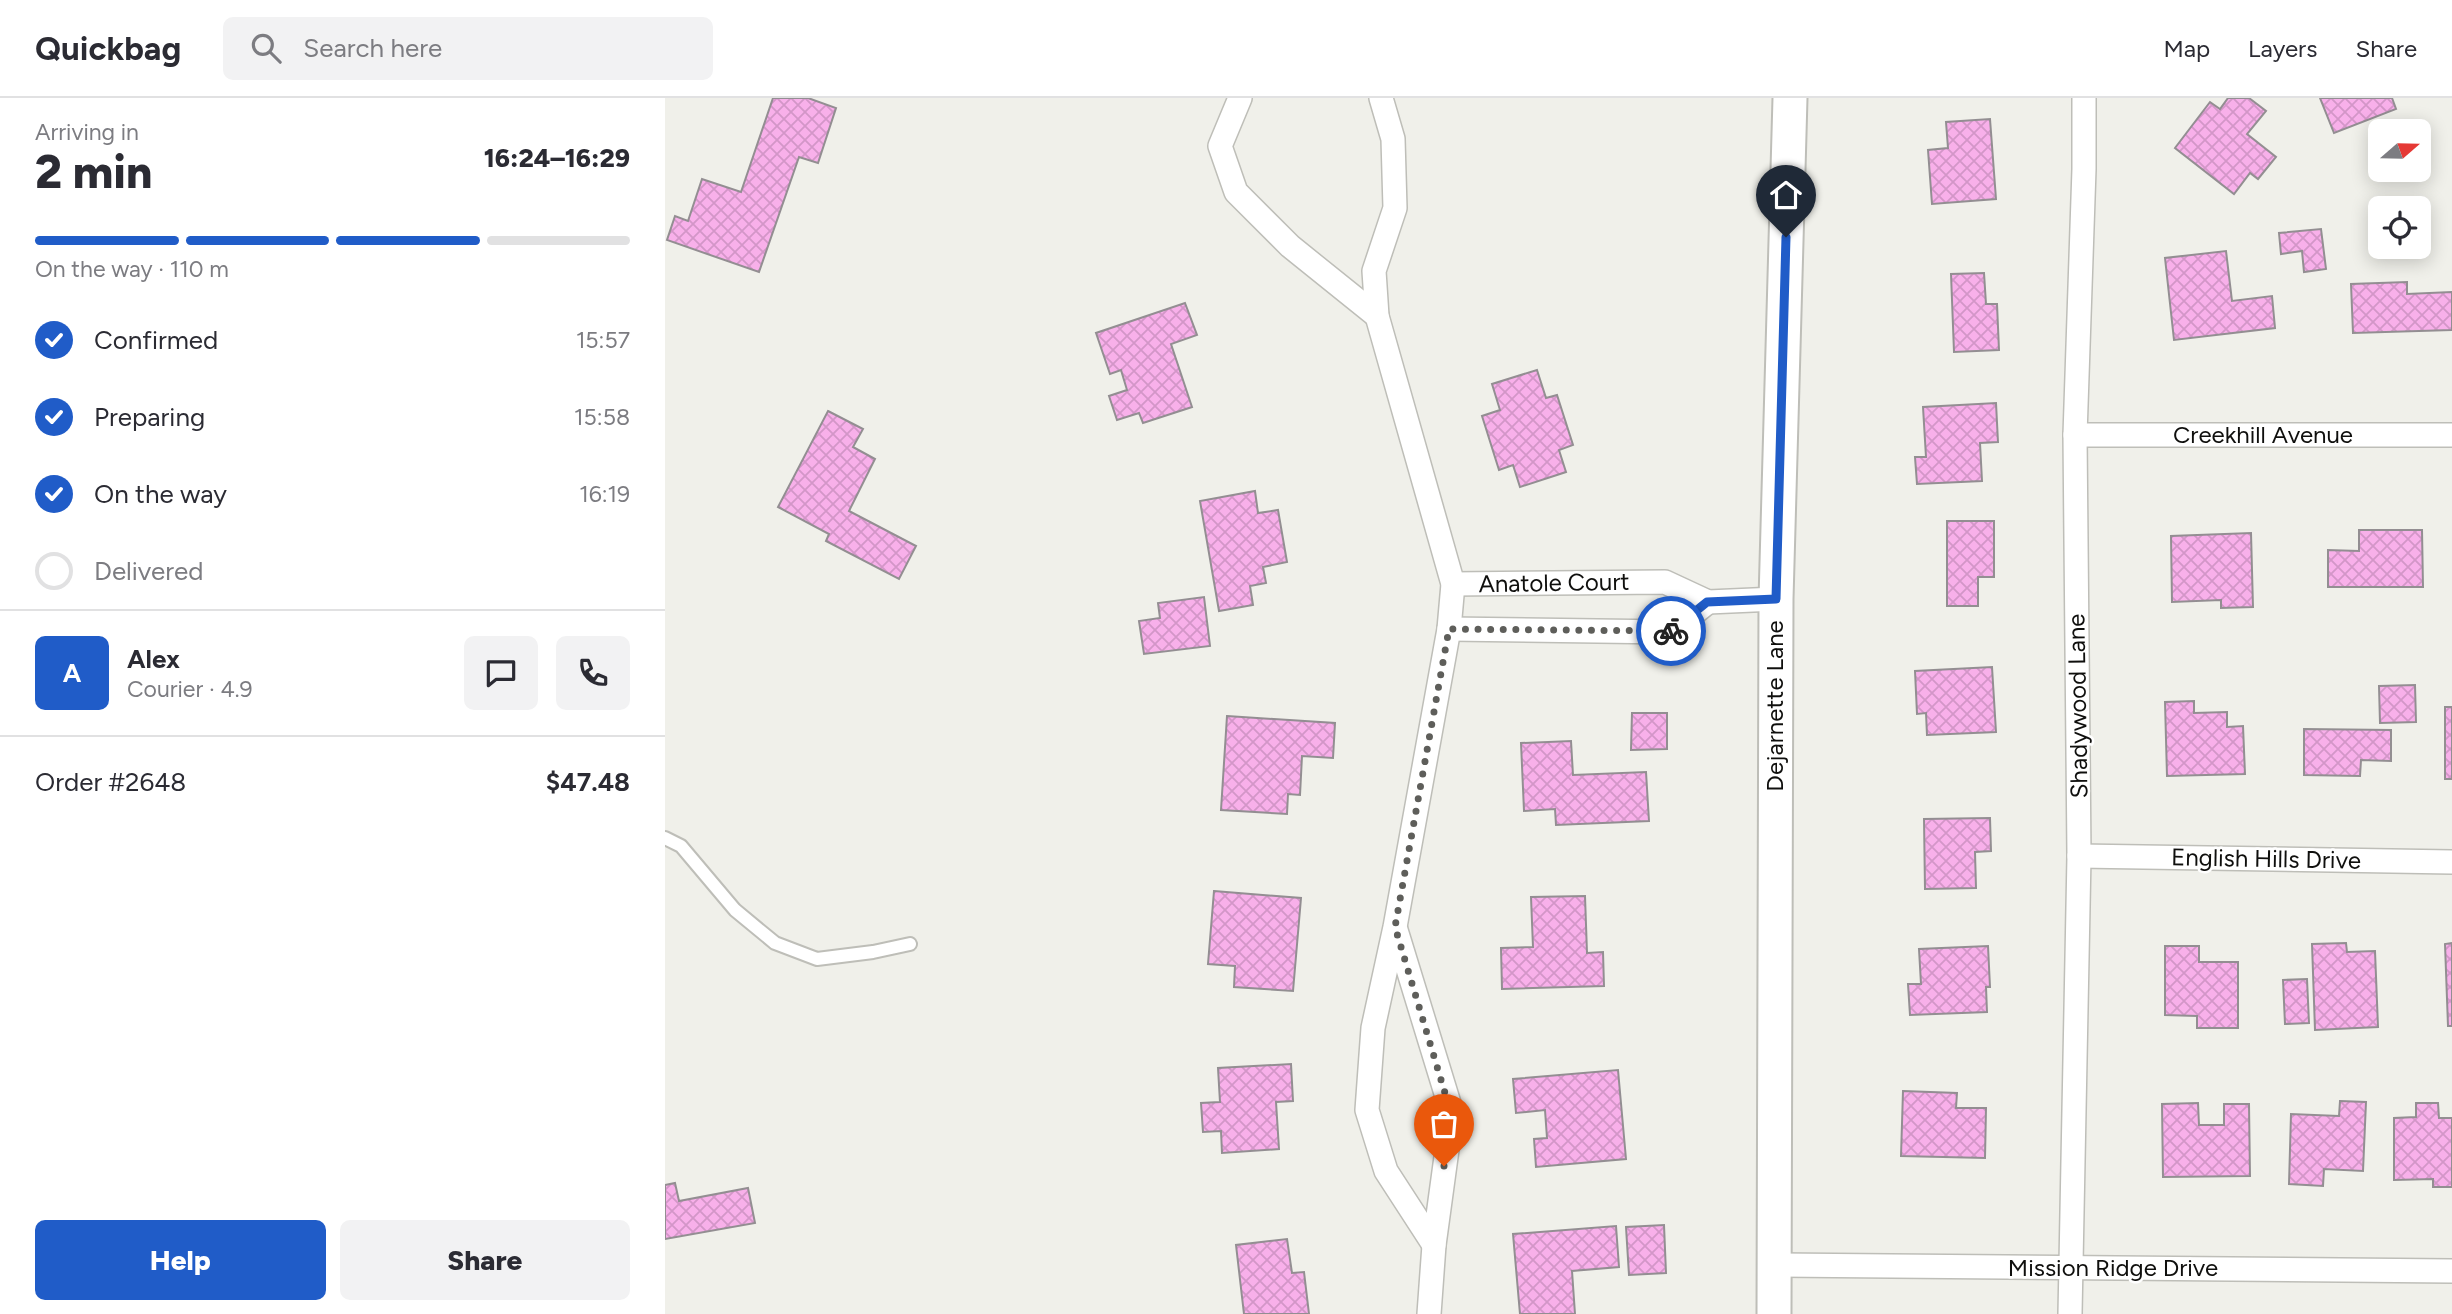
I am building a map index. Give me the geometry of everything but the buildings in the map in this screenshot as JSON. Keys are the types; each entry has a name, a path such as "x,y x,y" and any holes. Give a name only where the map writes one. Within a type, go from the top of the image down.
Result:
{"main road":[{"name":"Dejarnette Lane","path":"1774,1314 1776,599 1790,98"}],"street":[{"path":"1240,98 1220,146 1237,192 1290,246 1377,316"},
{"name":"Anatole Court","path":"1381,98 1393,139 1395,208 1374,271 1377,316 1453,584 1449,629 1395,927 1373,1028 1367,1110 1386,1171 1434,1245"},
{"name":"Shadywood Lane","path":"2070,1314 2079,856 2075,435 2084,98"},
{"name":"Creekhill Avenue","path":"2075,435 2452,435"},
{"name":"Anatole Court","path":"1453,584 1665,582 1707,602 1776,599"},
{"path":"1449,629 1670,632 1707,602"},
{"name":"English Hills Drive","path":"2079,856 2452,863"},
{"name":"Anatole Court","path":"1395,927 1451,1113 1434,1245 1429,1314"},
{"name":"Mission Ridge Drive","path":"1774,1265 2452,1271"}],"lane":[{"path":"665,838 681,846 735,910 775,943 817,959 910,944"}],"way so far":[{"path":"1444,1166 1451,1113 1395,927 1449,629 1671,631"}],"route":[{"path":"1671,631 1707,602 1776,599 1786,237"}]}
